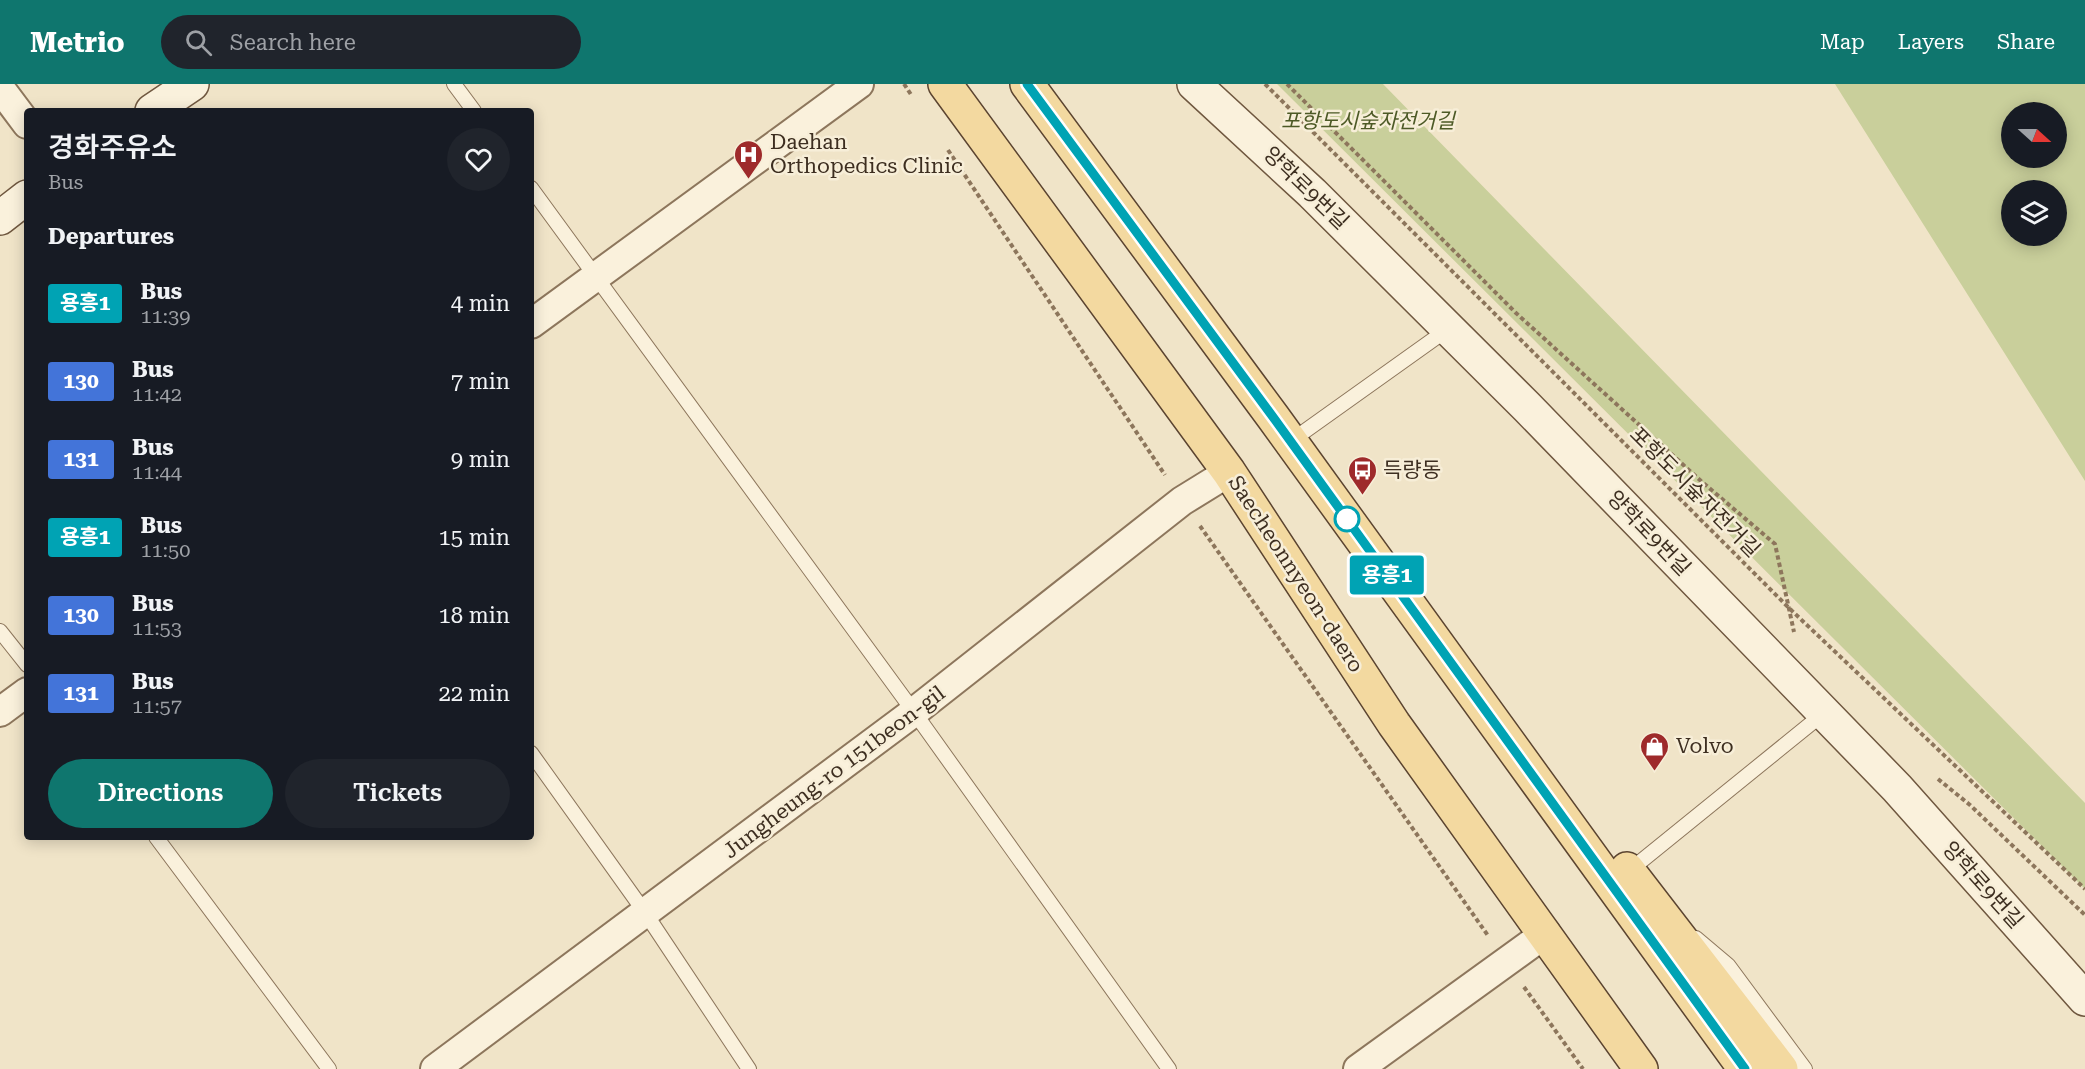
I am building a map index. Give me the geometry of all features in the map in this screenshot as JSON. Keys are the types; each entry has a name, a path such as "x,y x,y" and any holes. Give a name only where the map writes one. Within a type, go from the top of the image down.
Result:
{"main road":[{"path":"156,108 192,84"},
{"name":"Saecheonnyeon-daero","path":"945,84 1229,472 1394,724 1546,933 1641,1069"},
{"path":"1027,84 1291,441 1745,1069"},
{"name":"양학로9번길","path":"1194,84 1312,193 1824,713 1897,788 2085,999"},
{"path":"0,218 24,199"},
{"path":"1556,808 1606,842 1781,1069"}],"street":[{"path":"534,322 859,84"},
{"path":"0,88 24,120"},
{"name":"Jungheung-ro 151beon-gil","path":"435,1069 646,914 914,712 1182,501 1229,472"},
{"path":"0,712 24,694"},
{"path":"1358,1069 1546,933"}],"lane":[{"path":"454,84 472,108"},
{"path":"534,192 914,712 1169,1069"},
{"path":"1291,441 1448,329"},
{"path":"0,631 24,661"},
{"path":"1629,872 1824,713"},
{"path":"534,757 646,914 749,1069"},
{"path":"158,840 329,1069"},
{"path":"1652,902 1728,965 1805,1069"}],"path":[{"path":"904,84 917,104"},
{"name":"포항도시숲자전거길","path":"1265,84 1789,608 2085,889"},
{"path":"1287,84 1516,313 1701,481 1775,544 1794,636"},
{"path":"944,144 1182,501 1583,1069"},
{"path":"1934,776 1970,805 2085,915"}],"green space":[{"name":"포항도시숲자전거길","path":"1277,84 1383,84 2085,803 2085,889"},
{"path":"1835,84 2085,84 2085,481"}],"bus line":[{"name":"용흥1","path":"1027,84 1273,417 1745,1069"}],"place":[{"name":"Daehan Orthopedics Clinic","path":"749,180"},
{"name":"득량동","path":"1362,496"},
{"name":"Volvo","path":"1655,772"}]}
